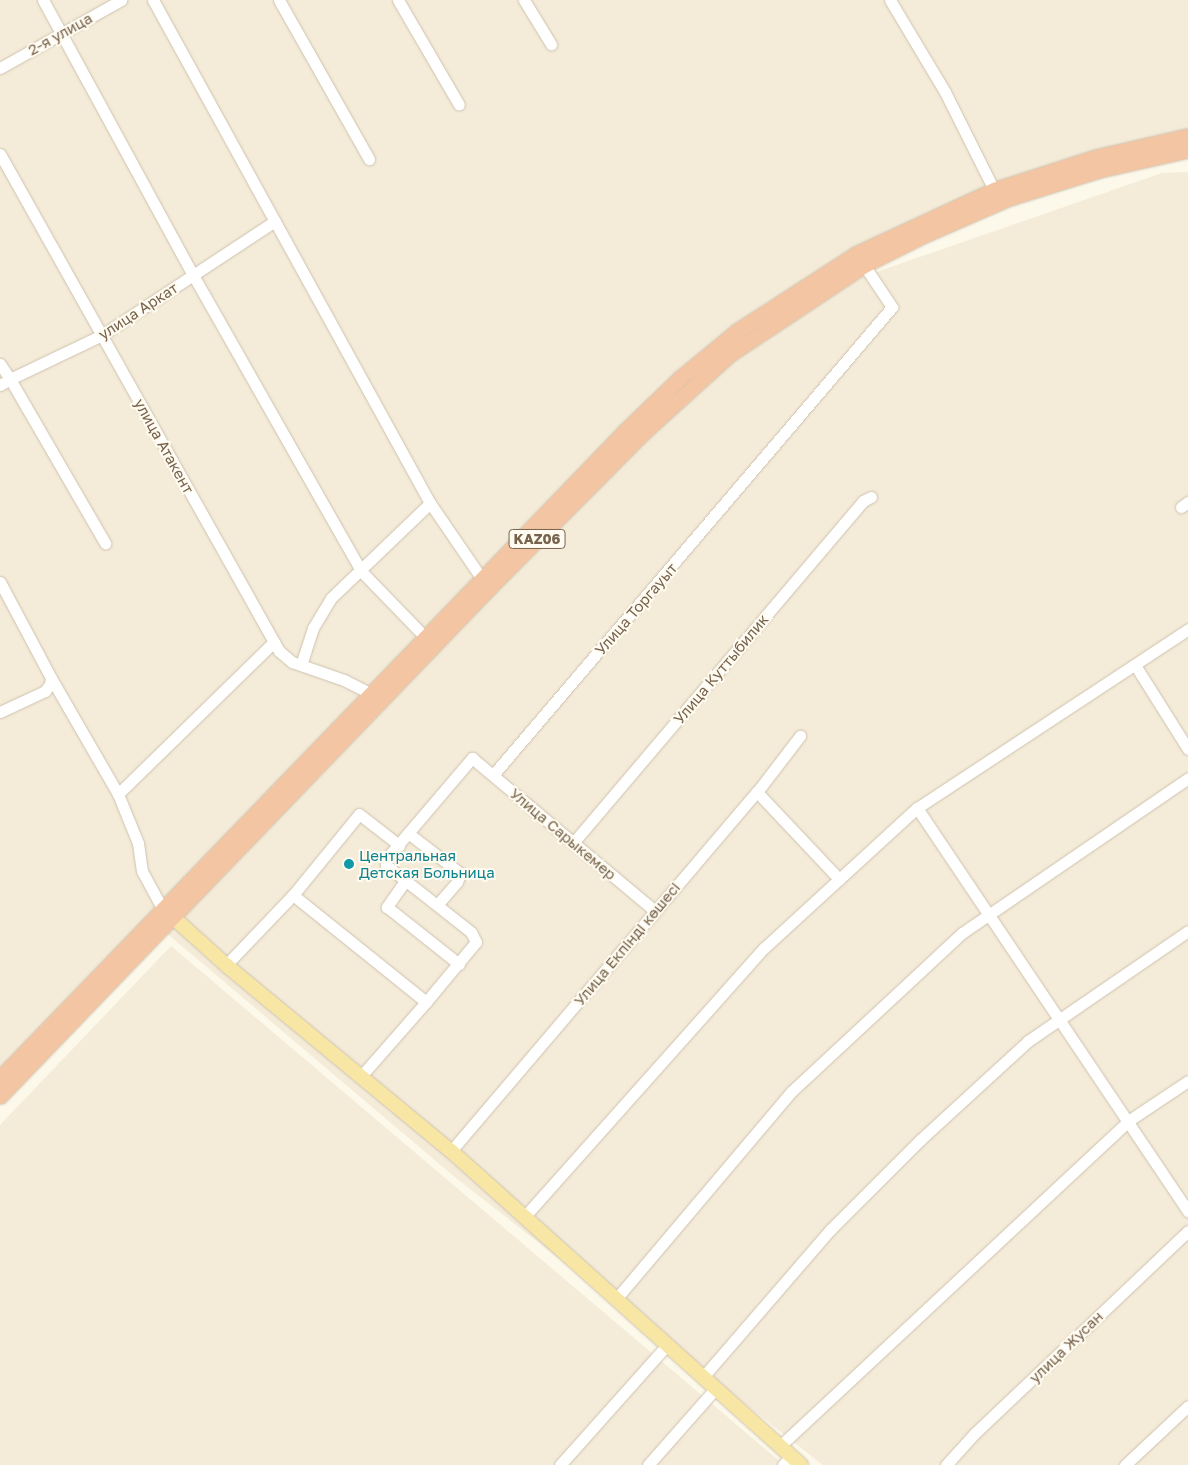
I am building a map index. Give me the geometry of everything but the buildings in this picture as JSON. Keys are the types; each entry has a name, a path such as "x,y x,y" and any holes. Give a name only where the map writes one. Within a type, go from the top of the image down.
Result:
{"highway":[{"name":"KАZ06","path":"0,1078 153,921 167,912 490,587 629,437 680,378 737,331 769,308 856,254 994,190 1096,157 1188,136"},
{"name":"KАZ06","path":"0,1096 370,693 482,579 629,437 730,354 864,265 924,235 1009,198 1099,170 1188,150"}],"main road":[{"path":"167,912 226,965 362,1075 525,1216 715,1389 781,1445 792,1462"}],"street":[{"path":"43,0 193,275 361,571 426,638"},
{"name":"2-я улица","path":"0,68 121,0"},
{"path":"153,0 430,503 482,579"},
{"path":"279,0 369,159"},
{"path":"398,0 460,105"},
{"path":"524,0 551,44"},
{"path":"890,0 945,92 994,190"},
{"name":"улица Атакент","path":"0,154 274,642 285,658 302,666 344,680 370,693"},
{"name":"улица Аркат","path":"5,382 102,335 274,221"},
{"name":"Улица Торгауыт","path":"493,775 892,306 864,265"},
{"path":"0,364 5,382 105,543"},
{"name":"Улица Куттыбилик","path":"573,843 863,501 871,497"},
{"path":"302,666 314,628 331,598 430,503"},
{"path":"0,582 51,678 118,794 138,843 142,871 167,912"},
{"path":"525,1216 764,948 917,808 1188,629"},
{"path":"118,794 274,642"},
{"path":"1135,665 1188,749"},
{"path":"0,712 45,691 50,684 51,678"},
{"name":"Улица Екпінді көшесі","path":"451,1151 757,792 800,736"},
{"name":"Улица Сарыкемер","path":"408,833 472,758 655,911"},
{"path":"616,1299 792,1091 962,934 988,914 1188,778"},
{"path":"757,792 839,879"},
{"path":"917,808 1188,1210"},
{"path":"226,965 293,894 359,814 399,845"},
{"path":"362,1075 476,942 471,932 386,865 386,859 408,833 460,873 457,882 438,905"},
{"path":"406,881 387,906 459,964"},
{"path":"293,894 426,1002"},
{"path":"703,1377 844,1216 920,1140 1028,1041 1188,931"},
{"path":"781,1445 1128,1121 1188,1081"},
{"name":"улица Жусан","path":"946,1465 974,1434 1188,1231"},
{"path":"560,1465 667,1345"},
{"path":"648,1465 715,1389"},
{"path":"1125,1465 1188,1406"}],"shaded area":[{"path":"0,0 1188,0 1188,153 1017,184 765,303 518,546 767,310 1162,173 1188,172 1188,1465 823,1465 456,1178 157,925 0,1087"},
{"path":"171,946 784,1465 0,1465 0,1125"}],"place":[{"name":"Центральная Детская Больница","path":"349,864"}]}
